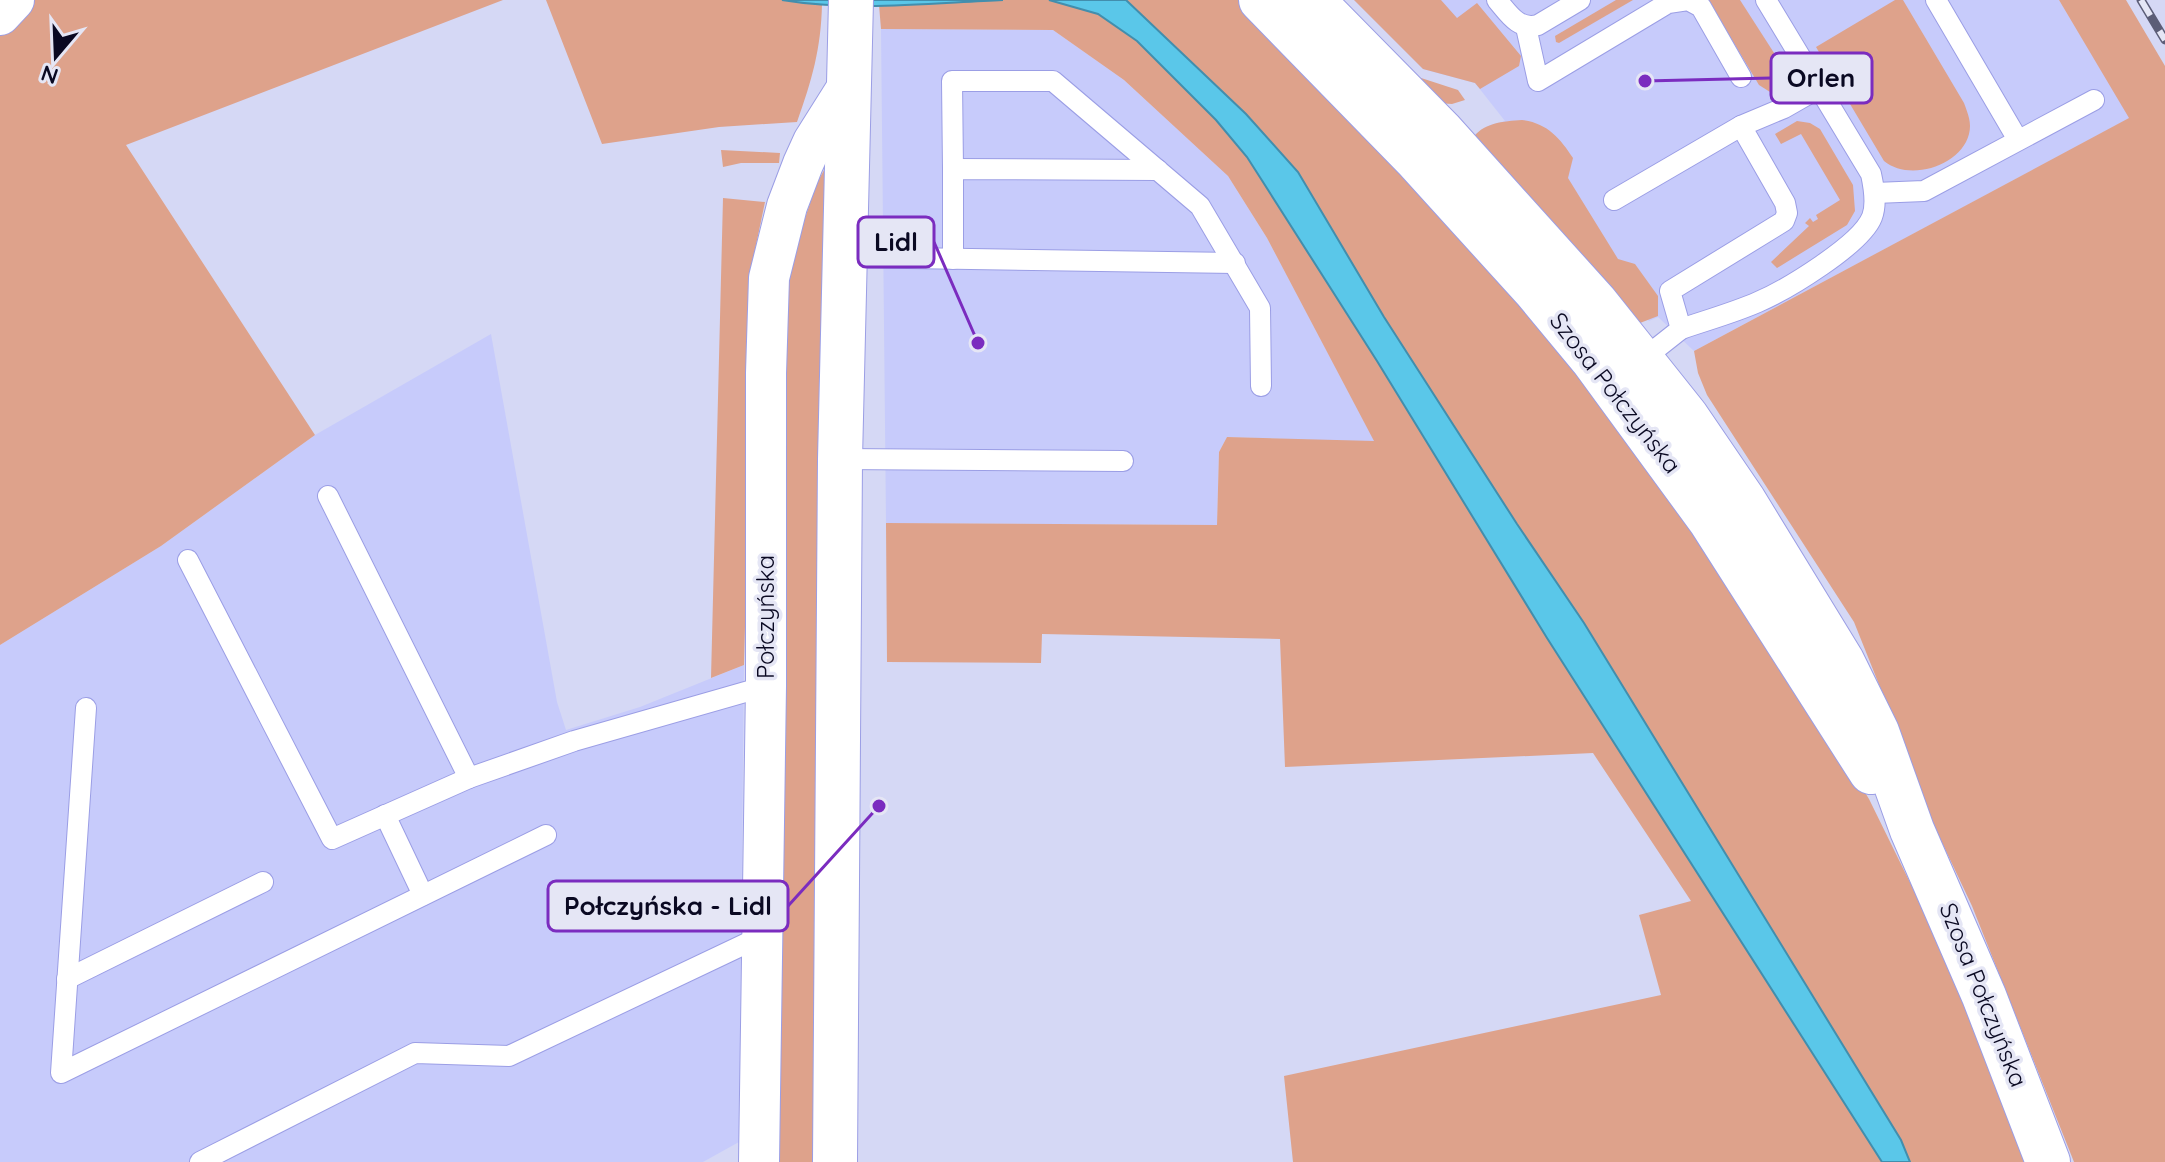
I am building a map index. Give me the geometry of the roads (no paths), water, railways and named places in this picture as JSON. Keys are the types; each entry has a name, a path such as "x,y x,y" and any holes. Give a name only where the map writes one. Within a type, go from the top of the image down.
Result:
{"main road":[{"name":"Szosa Połczyńska","path":"1261,0 1417,160 1593,360 1710,520 1851,744 1912,830"},
{"name":"Szosa Połczyńska","path":"1312,0 1442,132 1596,303 1643,359 1727,474 1842,661 1877,732 1912,830 1989,1009 2048,1162"},
{"name":"Połczyńska","path":"835,1162 840,459 850,14"}],"street":[{"path":"0,15 14,0"},
{"name":"Połczyńska","path":"759,1162 769,278 787,206 803,164 847,88"}],"lane":[{"path":"1497,0 1526,27 1538,81 1668,3 1688,0 1701,7 1741,77"},
{"path":"1526,27 1538,25 1580,0"},
{"path":"1593,360 1643,359 1681,329 1761,301 1838,255 1864,233 1873,215 1875,193 1871,174 1766,0"},
{"path":"1936,0 2018,140"},
{"path":"953,259 952,81 1053,81 1200,206 1260,308 1261,386"},
{"path":"1614,200 1741,126 1784,108 1819,88"},
{"path":"1875,193 1924,191 2094,100"},
{"path":"1681,329 1670,291 1778,227 1787,213 1785,203 1741,126"},
{"path":"953,169 1158,170"},
{"path":"845,257 1235,263"},
{"path":"840,459 1123,461"},
{"path":"328,496 469,778"},
{"path":"188,560 332,839 469,778 574,741 766,686"},
{"path":"86,708 61,1073 546,835"},
{"path":"385,815 423,895"},
{"path":"67,979 263,882"},
{"path":"200,1162 415,1053 509,1056 762,936"}],"railway":[{"path":"2141,0 2165,40"}],"place":[{"name":"Orlen","path":"1645,81"},
{"name":"Lidl","path":"978,343"},
{"name":"Połczyńska - Lidl","path":"879,806"}]}
